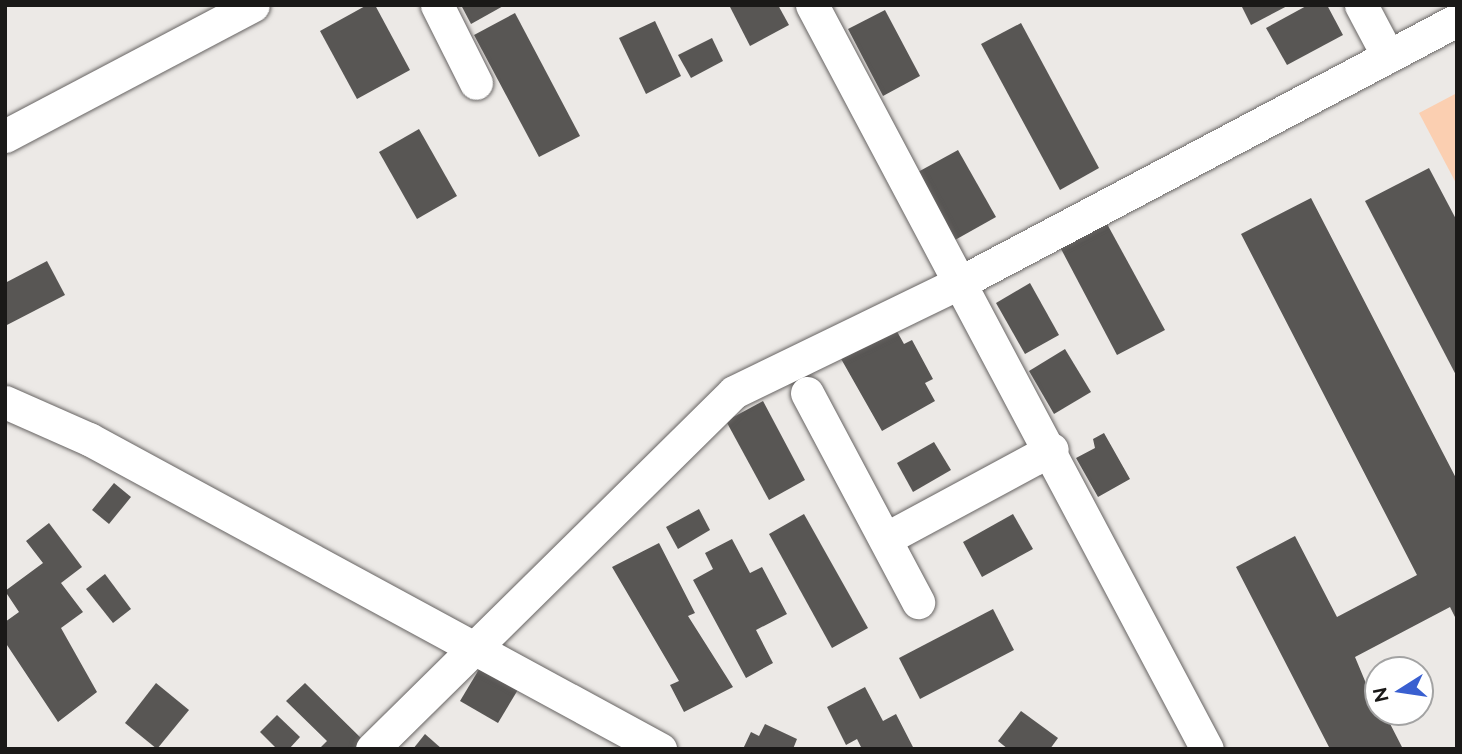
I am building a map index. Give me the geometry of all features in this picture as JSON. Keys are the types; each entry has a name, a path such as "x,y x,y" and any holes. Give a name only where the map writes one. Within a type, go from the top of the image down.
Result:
{"street":[{"path":"5,136 253,5"},
{"path":"437,5 476,83"},
{"path":"812,5 1052,449 1207,749"},
{"path":"1361,5 1388,56"},
{"path":"372,749 473,645 734,392 962,281 1457,20"},
{"path":"807,393 887,538 918,602"},
{"path":"5,402 89,439 473,645 660,749"},
{"path":"887,538 1052,449"}],"shaded area":[{"path":"1457,93 1457,185 1419,113"}],"building":[{"path":"367,5 375,5 410,70 357,99 320,31"},
{"path":"461,5 505,5 471,24"},
{"path":"729,5 778,5 789,25 750,46"},
{"path":"1241,5 1289,5 1251,25"},
{"path":"1308,5 1327,5 1343,35 1287,65 1266,28"},
{"path":"885,10 920,76 883,96 848,29"},
{"path":"515,13 580,136 539,157 474,35"},
{"path":"655,21 681,76 646,94 619,38"},
{"path":"1021,23 1099,168 1060,190 981,44"},
{"path":"712,38 723,61 691,78 678,55"},
{"path":"419,129 457,196 417,219 379,152"},
{"path":"958,150 996,217 955,240 918,172"},
{"path":"1429,168 1457,221 1457,377 1365,201"},
{"path":"1311,198 1457,480 1457,621 1450,607 1355,657 1364,679 1364,726 1391,726 1403,749 1330,749 1236,567 1295,536 1337,617 1417,575 1241,234"},
{"path":"1106,222 1165,330 1117,355 1060,247"},
{"path":"47,261 65,295 5,326 5,283"},
{"path":"1030,283 1059,335 1025,354 996,303"},
{"path":"894,326 904,344 912,340 933,379 925,383 935,401 882,431 840,357"},
{"path":"1065,349 1091,392 1054,414 1029,371"},
{"path":"763,401 805,480 769,500 726,421"},
{"path":"1104,433 1130,479 1098,497 1076,458 1095,448 1093,439"},
{"path":"934,442 951,470 913,492 897,463"},
{"path":"114,483 131,497 109,524 92,510"},
{"path":"699,509 710,530 678,549 666,527"},
{"path":"804,514 868,628 832,648 769,534"},
{"path":"1013,514 1033,549 982,577 963,542"},
{"path":"49,523 82,567 61,583 83,612 61,628 97,692 58,722 5,642 5,622 19,612 5,591 43,563 26,541"},
{"path":"732,539 750,573 762,567 787,614 756,630 773,663 746,678 693,580 713,569 705,553"},
{"path":"659,543 695,613 688,616 733,687 684,712 670,685 679,681 612,567"},
{"path":"105,574 131,609 113,623 86,589"},
{"path":"993,609 1014,650 920,699 899,658"},
{"path":"481,666 519,688 498,723 460,701"},
{"path":"156,683 189,710 157,749 125,723"},
{"path":"305,683 365,742 358,749 319,749 327,741 286,701"},
{"path":"865,687 883,721 896,714 914,749 862,749 857,739 846,745 827,707"},
{"path":"1021,711 1058,738 1050,749 1008,749 998,741"},
{"path":"277,715 300,737 289,749 277,749 260,732"},
{"path":"765,724 797,739 793,749 743,749 751,732 759,736"},
{"path":"425,734 442,749 413,749"}]}
